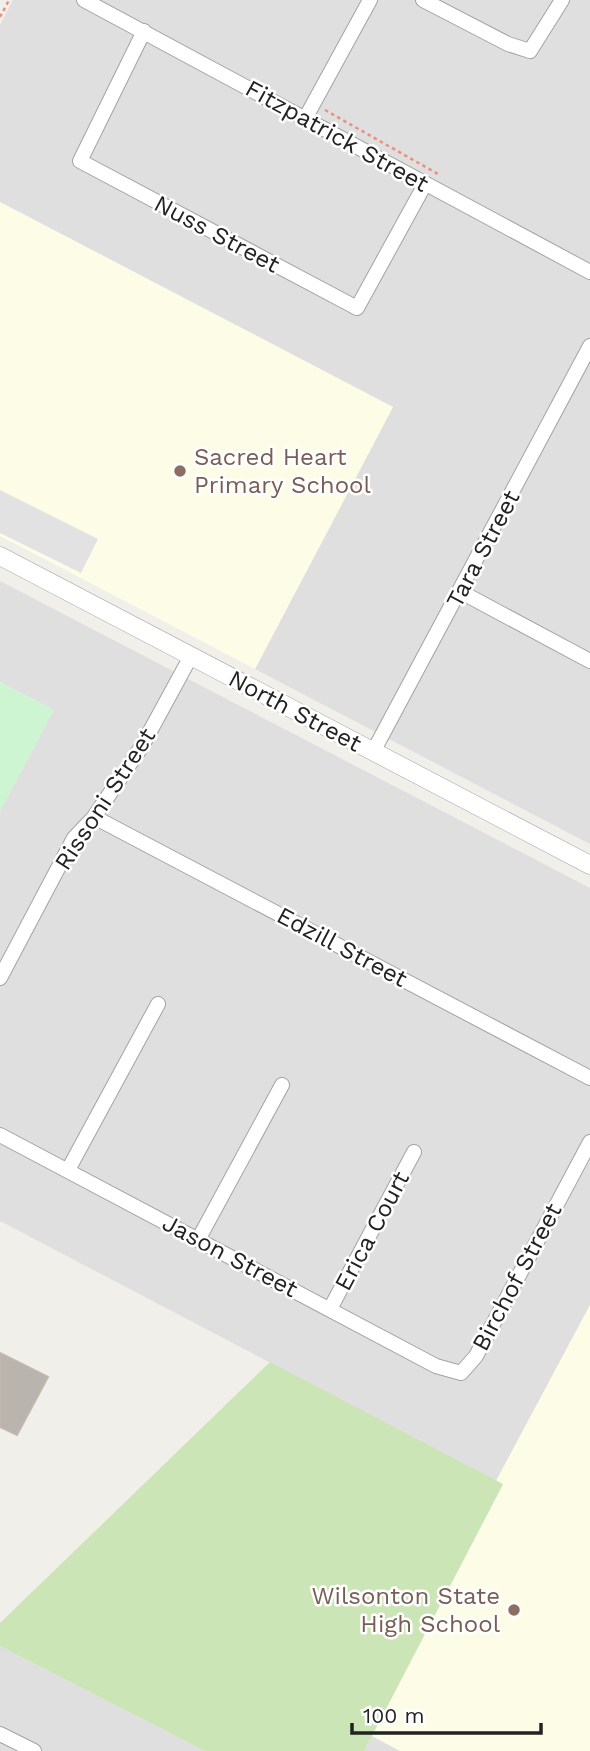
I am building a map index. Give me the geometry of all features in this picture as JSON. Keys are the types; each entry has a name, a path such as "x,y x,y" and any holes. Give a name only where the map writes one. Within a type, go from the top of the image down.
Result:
{"street":[{"name":"Fitzpatrick Street","path":"84,0 306,117 410,174 424,186 590,272"},
{"path":"306,117 370,0"},
{"path":"423,0 508,44 530,51 562,0"},
{"name":"Nuss Street","path":"144,32 80,161 357,308 424,186"},
{"name":"Tara Street","path":"373,752 461,592 590,345"},
{"name":"North Street","path":"0,556 590,865"},
{"path":"461,592 590,661"},
{"name":"Rissoni Street","path":"0,978 74,838 94,817 142,746 191,656"},
{"name":"Edzill Street","path":"94,817 590,1077"},
{"path":"68,1170 158,1004"},
{"path":"198,1240 282,1085"},
{"name":"Jason Street","path":"0,1135 436,1366 461,1373"},
{"name":"Birchof Street","path":"461,1373 476,1356 590,1142"},
{"name":"Erica Court","path":"330,1309 414,1153"},
{"path":"0,1734 34,1751"}],"path":[{"path":"0,17 9,0"}],"shaded area":[{"path":"13,0 590,0 590,844 255,669 393,407 0,202 0,25"},
{"name":"Sacred Heart Primary School","path":"0,202 393,407 255,669 0,536"},
{"path":"0,490 98,539 81,573 0,533"},
{"path":"0,581 590,888 590,1305 496,1481 0,1221 0,811 54,710 0,682"},
{"name":"Wilsonton State High School","path":"590,1305 590,1751 400,1751 372,1736 503,1485 496,1481"},
{"path":"0,1646 205,1751 0,1751"},
{"path":"372,1736 400,1751 364,1751"}],"green space":[{"path":"0,682 54,710 0,811"},
{"path":"270,1362 503,1484 364,1751 205,1751 0,1646 0,1623"}],"building":[{"path":"0,1353 48,1377 17,1435 0,1427"}],"place":[{"name":"Sacred Heart Primary School","path":"180,471"},
{"name":"Wilsonton State High School","path":"514,1610"}]}
